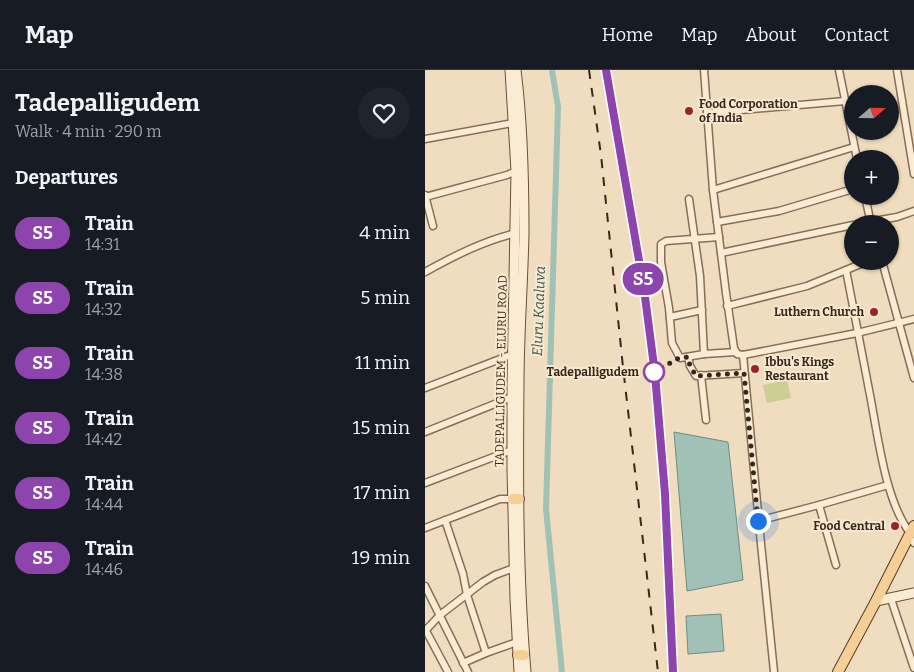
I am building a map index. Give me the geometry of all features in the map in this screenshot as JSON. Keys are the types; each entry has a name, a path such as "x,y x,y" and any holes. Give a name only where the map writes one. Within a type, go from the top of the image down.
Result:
{"main road":[{"name":"TADEPALLIGUDEM - ELURU ROAD","path":"509,70 516,171 512,450 516,499 521,655 519,672"},
{"name":"TADEPALLIGUDEM - ELURU ROAD","path":"516,70 523,171 523,216 514,568 517,642 525,672"},
{"path":"842,672 845,670 883,600 913,537"},
{"path":"838,672 883,600 914,593"}],"street":[{"path":"704,70 713,190 734,348 739,353 744,373 775,672"},
{"path":"839,70 844,96"},
{"path":"897,70 914,174"},
{"path":"707,113 844,101"},
{"path":"425,139 513,123"},
{"path":"853,140 855,150"},
{"path":"713,190 854,147"},
{"path":"433,226 425,196 516,171"},
{"path":"717,222 779,211 844,192"},
{"path":"689,198 700,276 704,354"},
{"path":"899,215 914,211"},
{"path":"721,253 844,227"},
{"path":"425,272 497,237 515,233"},
{"path":"719,236 666,241 661,244 661,262 673,345 679,358 704,354 739,353 857,333 914,319"},
{"path":"727,306 807,286 846,270 888,484 904,525 913,537"},
{"path":"884,270 914,378"},
{"path":"670,318 702,310"},
{"path":"425,388 513,354"},
{"path":"688,357 690,366 696,376 744,373"},
{"path":"701,375 706,420"},
{"path":"425,432 512,397"},
{"path":"425,483 512,450"},
{"path":"758,521 888,484"},
{"path":"425,528 500,499 516,499"},
{"path":"819,505 835,565"},
{"path":"445,520 486,653"},
{"path":"448,672 425,630 440,615 483,582 514,568"},
{"path":"425,586 468,672"},
{"path":"883,600 914,668"},
{"path":"463,663 517,642"}],"green space":[{"path":"787,380 791,398 767,403 763,385"}],"water":[{"path":"674,432 728,442 743,580 687,591"},
{"path":"721,614 724,651 688,654 686,616"}],"waterway":[{"name":"Eluru Kaaluva","path":"552,70 558,107 546,509 562,672"}],"railway":[{"path":"589,70 601,155 658,672"},
{"path":"606,70 644,289 655,374 665,494 673,672"}],"train":[{"name":"S5","path":"606,70 644,289 655,374 665,494 673,672"}],"place":[{"name":"Food Corporation of India","path":"689,111"},
{"name":"Luthern Church","path":"874,312"},
{"name":"Ibbu's Kings Restaurant","path":"755,369"},
{"name":"Tadepalligudem","path":"654,372"},
{"name":"Food Central","path":"895,526"}],"route":[{"path":"654,372 679,358 688,357 690,366 696,376 744,373 758,521"}]}
